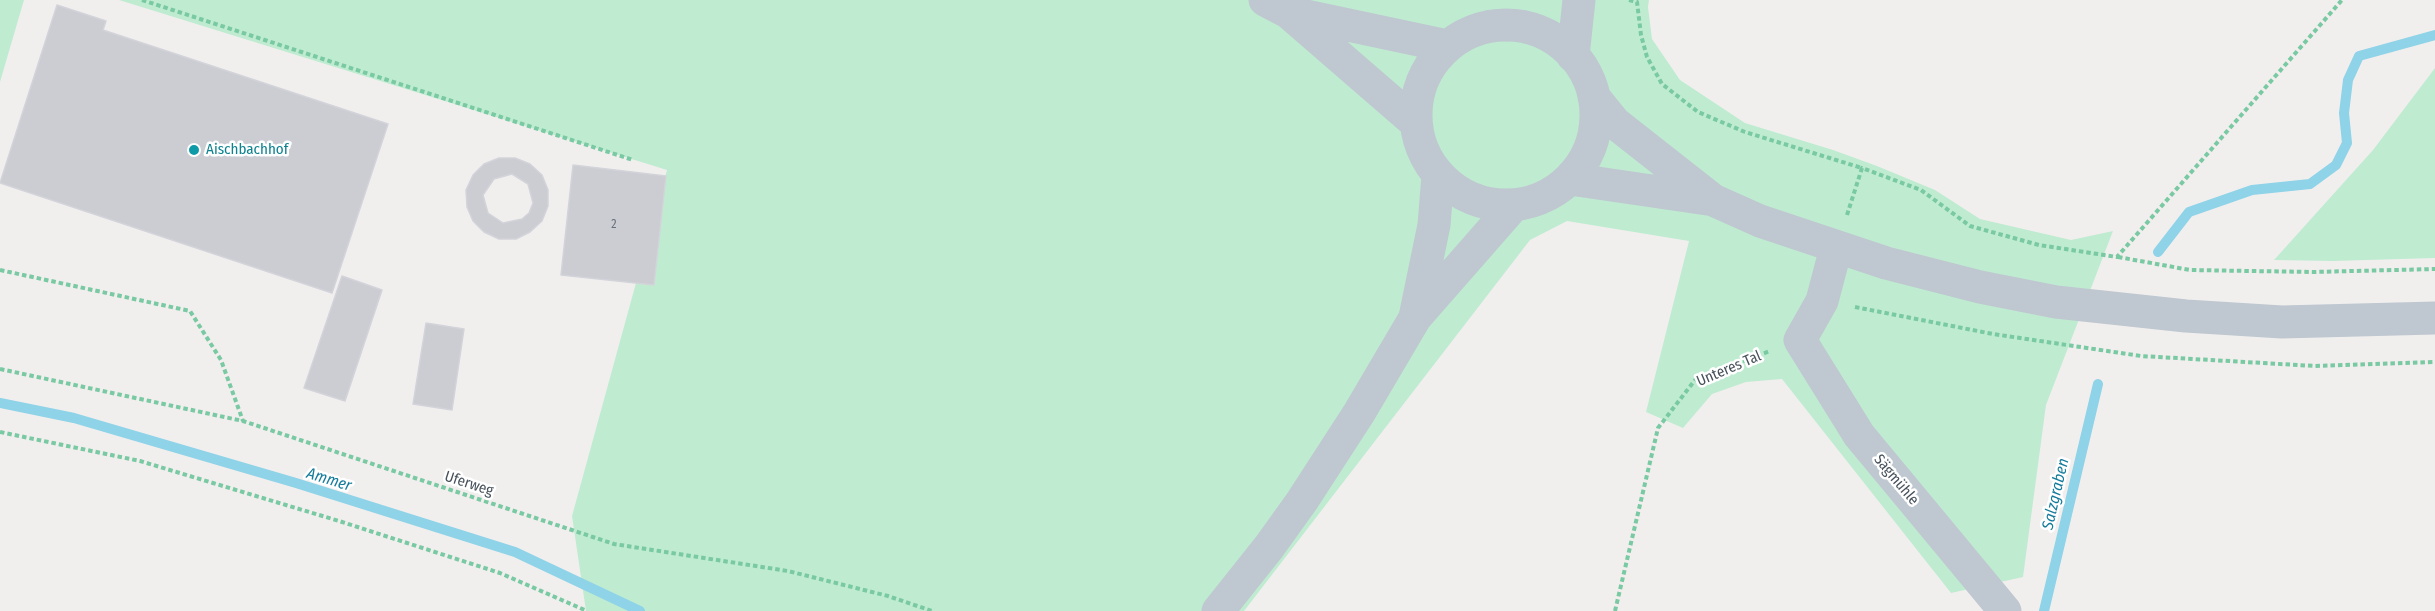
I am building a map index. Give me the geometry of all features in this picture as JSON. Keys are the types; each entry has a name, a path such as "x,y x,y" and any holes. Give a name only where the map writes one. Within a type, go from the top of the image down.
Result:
{"street":[{"path":"1574,56 1579,0"},
{"path":"1276,6 1447,46"},
{"path":"1276,6 1415,122"},
{"path":"1508,12 1532,29 1547,35 1574,56 1583,68 1594,97 1597,114 1592,142 1579,168 1570,179 1545,197 1515,205 1481,202 1451,187 1438,175 1426,159 1415,122 1419,88 1426,73 1447,46 1508,12"},
{"path":"1594,97 1616,123 1713,200 1760,221 1836,248 1980,287 2056,302 2186,316 2282,322 2435,318"},
{"path":"1415,318 1434,225 1438,175"},
{"path":"1570,179 1713,200"},
{"path":"1218,611 1302,501 1359,413 1415,318 1515,205"},
{"path":"1800,340 1822,301 1836,248"},
{"name":"Sägmühle","path":"1800,340 1858,435 2005,611"}],"path":[{"path":"142,0 633,160"},
{"path":"1629,0 1637,1 1641,34 1647,57 1662,84 1698,112 1745,132 1862,168 1921,190 1971,226 2039,245 2190,270 2313,272 2435,269"},
{"path":"2117,257 2342,0"},
{"path":"1836,248 1862,168"},
{"path":"0,270 190,311 221,360 243,421"},
{"name":"Unteres Tal","path":"1615,611 1658,428 1695,380 1800,340"},
{"name":"Uferweg","path":"0,369 243,421 614,544 788,571 888,596 932,611"},
{"path":"0,432 140,461 339,520 500,573 587,611"}],"green space":[{"path":"0,0 24,0 0,82"},
{"path":"119,0 1649,0 1652,39 1680,80 1745,123 1877,166 1935,190 1980,219 2071,240 2113,231 2046,405 2023,577 1951,593 1782,379 1746,382 1712,394 1683,428 1646,412 1689,241 1567,221 1530,240 1244,611 586,611 572,516 667,170"},
{"path":"2435,68 2435,258 2274,260 2373,150"}],"building":[{"name":"Aischbachhof","path":"57,5 106,21 103,30 388,124 332,293 0,183"},
{"path":"499,158 515,158 530,164 542,175 548,190 548,206 542,221 530,232 516,239 499,239 484,232 473,221 467,207 466,190 473,175 484,164","holes":["512,174 528,184 533,203 529,213 522,219 503,223 488,213 483,195 494,179"]},
{"path":"573,165 666,176 654,285 561,275"},
{"path":"342,276 382,290 345,401 304,388"},
{"path":"426,323 464,329 452,410 413,404"}],"waterway":[{"name":"Salzgraben","path":"2158,252 2189,212 2252,190 2310,184 2336,165 2347,143 2344,113 2348,80 2359,56 2435,35"},
{"name":"Salzgraben","path":"2044,611 2098,384"},
{"name":"Ammer","path":"0,403 74,418 296,483 515,552 640,611"}],"place":[{"name":"Aischbachhof","path":"194,150"}]}
